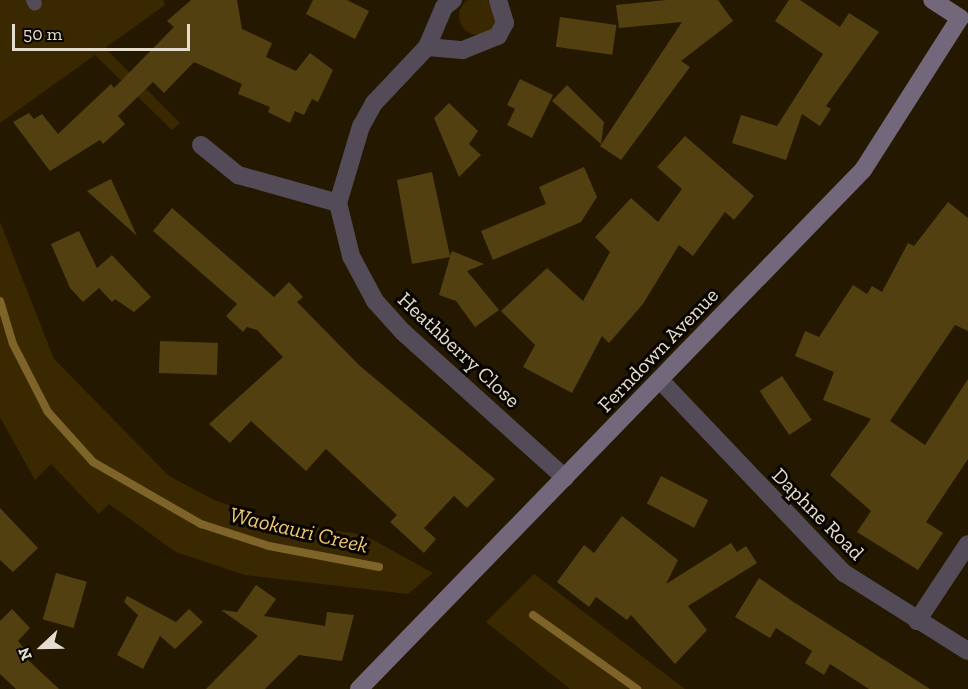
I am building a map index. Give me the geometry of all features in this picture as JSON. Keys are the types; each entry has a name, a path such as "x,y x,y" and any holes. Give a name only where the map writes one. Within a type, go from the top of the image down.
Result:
{"main road":[{"path":"939,2 964,21"},
{"name":"Ferndown Avenue","path":"359,689 863,170 964,21"}],"street":[{"name":"Heathberry Close","path":"453,0 444,7 427,47 365,118 345,167 338,203 351,256 375,301 403,332 565,477"},
{"path":"427,47 463,50 498,36 505,23 498,0"},
{"path":"201,145 238,175 338,203"},
{"name":"Daphne Road","path":"660,380 807,539 844,573 968,651"},
{"path":"917,621 968,544"}],"shaded area":[{"path":"478,-3 492,2 497,16 492,30 478,35 464,30 459,16 464,2"},
{"path":"0,0 163,0 165,5 105,48 180,123 172,130 95,55 0,123"},
{"path":"0,222 54,359 169,476 216,501 283,522 364,535 433,573 408,594 245,575 176,552 109,504 99,514 51,464 35,480 0,417"},
{"path":"534,574 685,689 570,689 486,622"}],"building":[{"path":"191,0 237,0 242,29 272,43 266,57 296,71 310,53 333,70 318,102 312,99 304,115 295,111 290,123 268,112 270,107 238,94 242,84 194,62 164,93 153,82 118,116 125,124 103,144 100,140 50,171 13,122 29,113 34,119 42,114 58,134 111,84 114,88 174,27 167,21"},
{"path":"313,0 347,0 369,11 355,39 306,14"},
{"path":"667,0 718,0 733,21 681,61 690,67 621,160 600,146 682,22 619,28 616,5"},
{"path":"789,0 800,0 840,27 849,13 879,32 826,106 831,109 820,126 802,114 786,160 732,143 741,115 777,126 823,54 775,21"},
{"path":"560,17 616,25 612,55 556,47"},
{"path":"520,79 553,95 532,138 507,125 515,109 507,105"},
{"path":"567,85 604,122 601,144 552,101"},
{"path":"449,103 478,131 469,144 481,155 459,177 434,118"},
{"path":"685,136 754,196 734,220 725,212 693,256 679,245 643,304 609,343 602,336 572,393 523,367 535,345 501,311 547,268 583,301 610,252 595,237 631,198 658,222 682,189 657,167"},
{"path":"584,167 597,197 581,222 493,260 481,231 546,204 539,187"},
{"path":"432,172 450,256 452,251 484,264 467,271 499,310 475,327 456,301 439,295 450,257 412,264 397,180"},
{"path":"111,179 137,236 87,191"},
{"path":"948,202 968,218 968,331 955,325 890,421 925,445 968,379 968,459 926,522 943,533 918,570 857,532 871,511 830,475 871,419 823,400 834,372 795,356 805,331 819,337 853,285 867,294 872,286 882,292 908,243 914,246"},
{"path":"172,208 274,297 289,282 303,297 297,302 360,366 495,479 467,508 454,496 424,528 436,539 424,553 390,522 397,515 326,449 306,471 251,421 230,443 209,424 283,357 257,330 247,327 243,332 226,316 237,304 153,231"},
{"path":"79,231 97,268 112,255 151,297 134,312 115,299 112,302 99,288 83,302 70,288 51,244"},
{"path":"160,341 218,343 217,375 159,373"},
{"path":"782,376 812,420 789,435 760,391"},
{"path":"661,476 708,500 694,528 647,504"},
{"path":"0,508 38,548 13,572 0,560"},
{"path":"622,516 678,560 666,584 731,543 737,552 746,546 757,563 688,606 707,630 675,664 631,615 627,620 596,597 589,607 557,582 584,545 594,553"},
{"path":"56,573 87,582 74,628 43,619"},
{"path":"759,578 930,689 869,689 830,664 824,675 805,663 812,651 776,628 770,638 735,617"},
{"path":"256,585 276,599 264,616 325,626 327,612 354,615 342,661 299,655 265,689 206,689 258,636 221,610 237,612"},
{"path":"127,596 176,622 189,609 203,622 175,649 160,636 143,669 117,655 138,615 124,602"},
{"path":"12,609 30,628 18,641 29,654 26,658 59,689 16,689 0,674 0,621"}],"waterway":[{"name":"Waokauri Creek","path":"0,301 13,344 48,412 93,462 201,524 269,546 379,567"},
{"name":"Waokauri Creek","path":"533,615 637,689"}]}
